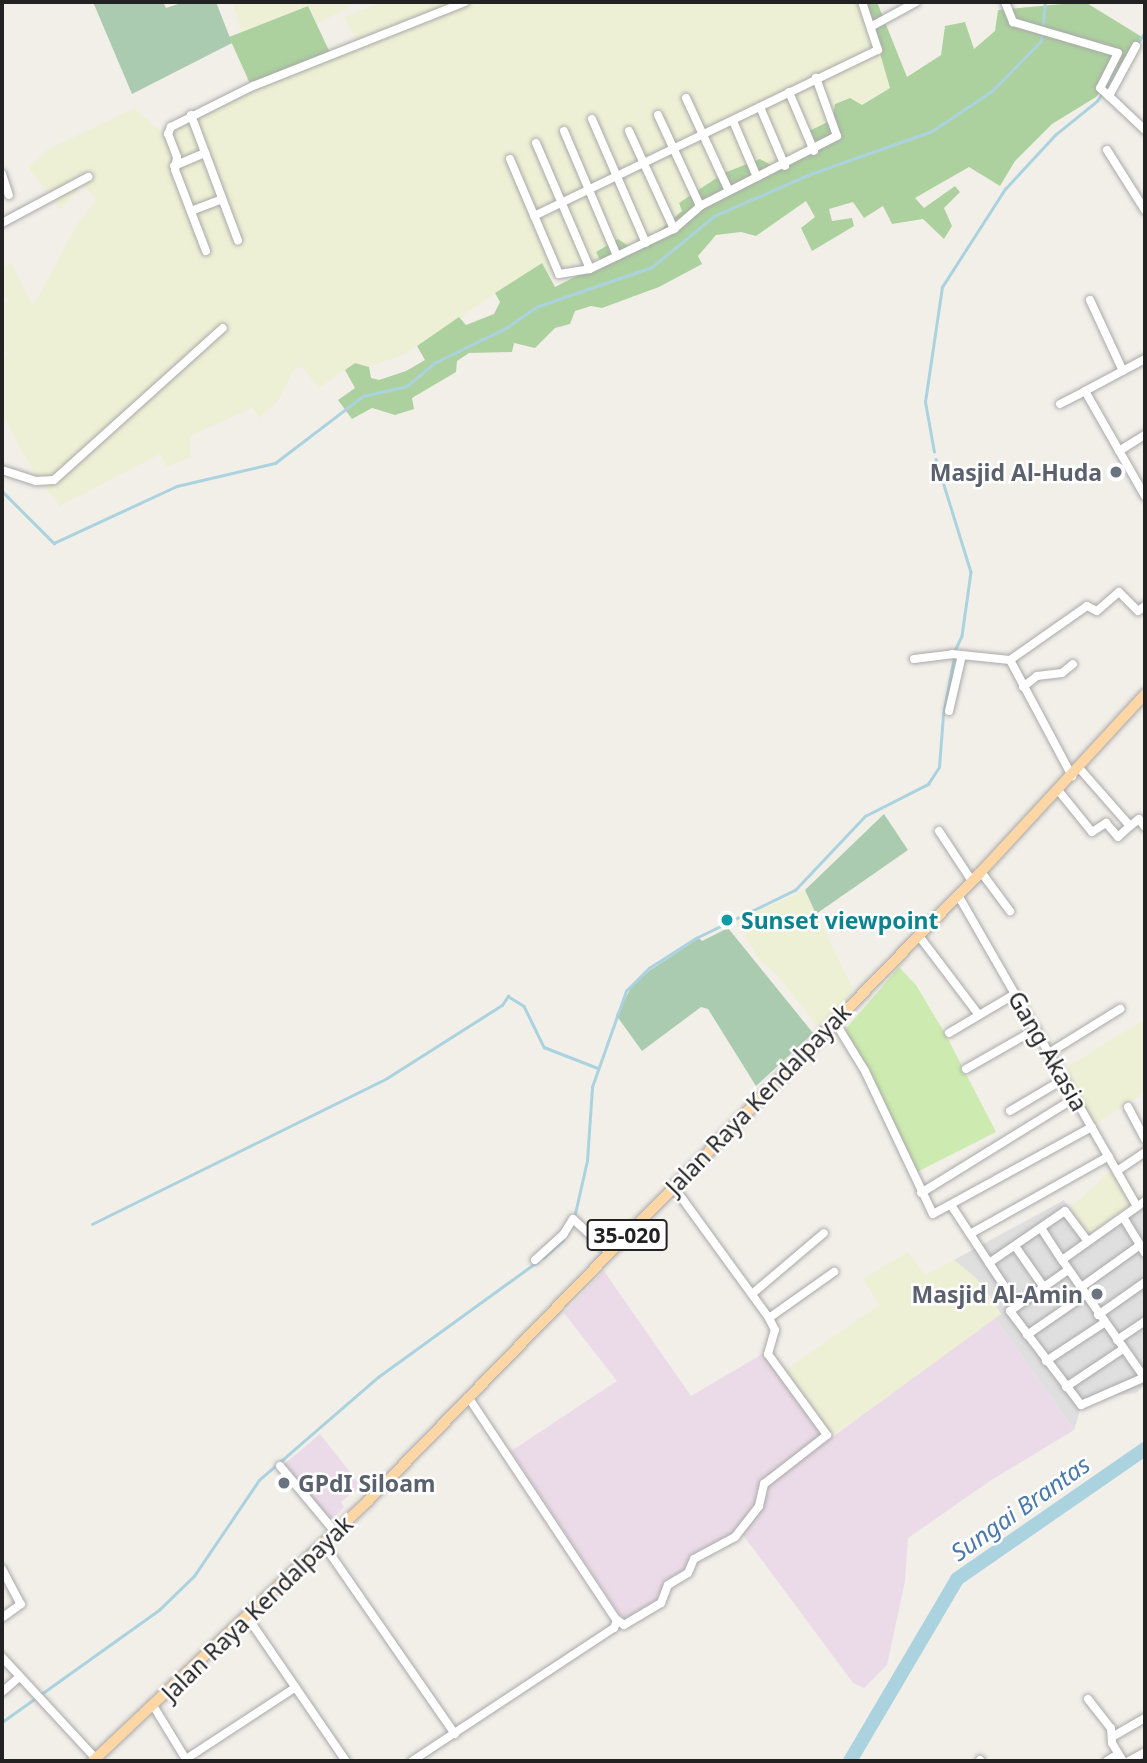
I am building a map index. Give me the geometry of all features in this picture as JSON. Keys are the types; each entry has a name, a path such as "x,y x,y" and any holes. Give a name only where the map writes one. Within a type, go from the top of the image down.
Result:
{"main road":[{"name":"Jalan Raya Kendalpayak","path":"94,1760 154,1707 336,1533 981,872 1145,694"}],"street":[{"path":"206,251 174,166 177,157 169,130 191,115 465,2"},
{"path":"534,216 648,165 816,78 878,50 862,2"},
{"path":"872,26 916,2"},
{"path":"1005,2 1010,17 1018,23 1119,54 1105,93"},
{"path":"1105,93 1136,46"},
{"path":"510,159 559,274 590,269 674,229 700,206 814,151 839,133 816,78"},
{"path":"789,92 814,151"},
{"path":"1105,93 1145,130"},
{"path":"686,98 729,191"},
{"path":"761,107 785,166"},
{"path":"191,115 238,241"},
{"path":"658,115 700,206"},
{"path":"592,119 620,178 646,243"},
{"path":"733,121 757,177"},
{"path":"564,131 617,256"},
{"path":"629,131 648,165 674,229"},
{"path":"536,143 590,269"},
{"path":"1108,150 1145,210"},
{"path":"174,166 205,153"},
{"path":"2,174 9,195"},
{"path":"2,223 88,177"},
{"path":"191,211 222,199"},
{"path":"1090,300 1124,371"},
{"path":"2,470 36,481 54,480 223,328"},
{"path":"1060,404 1145,359"},
{"path":"1085,391 1144,491"},
{"path":"1119,451 1145,435"},
{"path":"914,659 958,654 1010,660 1087,606 1097,611 1119,592 1138,611 1145,606"},
{"path":"949,711 958,654"},
{"path":"1010,660 1023,687 1075,772 1130,826"},
{"path":"1023,687 1042,674 1062,673 1073,664"},
{"path":"1058,790 1092,832 1106,823 1118,837 1139,819 1145,827"},
{"path":"939,831 972,881"},
{"path":"981,872 1010,912"},
{"name":"Gang Akasia","path":"958,895 1117,1171 1141,1203"},
{"path":"919,936 979,1016"},
{"path":"949,1033 1015,994"},
{"path":"1049,1053 1120,1009"},
{"path":"835,1022 865,1072 933,1214 1092,1127"},
{"path":"966,1069 1036,1029"},
{"path":"1010,1111 1064,1079"},
{"path":"921,1193 1075,1098"},
{"path":"1128,1107 1145,1139"},
{"path":"1117,1171 1145,1152"},
{"path":"970,1234 1109,1156"},
{"path":"468,1397 616,1619 624,1625 661,1603 668,1585 688,1573 694,1559 735,1537 760,1506 764,1483 825,1440 827,1435 768,1354 775,1331 769,1318 673,1186"},
{"path":"1062,1260 1141,1203"},
{"path":"951,1205 1016,1304"},
{"path":"989,1263 1067,1211 1088,1241"},
{"path":"1027,1335 1143,1249 1123,1217"},
{"path":"535,1260 563,1235 575,1219 610,1253"},
{"path":"1041,1227 1098,1315 1145,1377 1087,1405 1078,1403 1010,1311 1016,1304 1068,1270"},
{"path":"752,1294 824,1233"},
{"path":"1014,1246 1042,1286"},
{"path":"769,1318 834,1272"},
{"path":"1098,1315 1145,1282"},
{"path":"1117,1340 1145,1321"},
{"path":"1046,1361 1104,1323"},
{"path":"1066,1387 1123,1349"},
{"path":"280,1466 336,1533"},
{"path":"324,1545 455,1734"},
{"path":"2,1569 21,1604 2,1618"},
{"path":"248,1618 346,1761"},
{"path":"412,1761 614,1628 616,1619"},
{"path":"2,1657 94,1760"},
{"path":"2,1692 19,1677"},
{"path":"154,1707 187,1760 296,1687"},
{"path":"1088,1699 1107,1722 1120,1757 1107,1761"},
{"path":"1112,1737 1145,1718"},
{"path":"1129,1761 1145,1752"}],"shaded area":[{"path":"1145,1199 1145,1385 1136,1393 1100,1397 1081,1407 1074,1430 995,1318 1001,1314 989,1295 954,1260 1064,1200 1087,1239"},
{"path":"604,1271 691,1396 764,1353 824,1435 766,1478 756,1492 755,1509 731,1535 695,1553 687,1569 666,1581 660,1601 624,1621 511,1451 617,1381 564,1313"},
{"path":"995,1318 1074,1430 990,1481 908,1538 905,1581 887,1665 864,1688 853,1683 741,1532 765,1488 775,1479"},
{"path":"320,1434 361,1486 341,1502 344,1507 330,1523 282,1466"}],"green space":[{"path":"93,2 163,2 166,8 184,2 216,2 232,43 132,94"},
{"path":"232,2 358,2 315,25 307,6 241,32"},
{"path":"382,2 865,2 890,88 832,120 809,151 790,164 771,165 679,203 683,211 657,236 603,264 587,270 578,261 547,276 541,263 405,354 369,367 354,363 319,388 302,367 293,371 278,401 259,418 252,408 190,436 191,457 166,467 160,454 60,506 36,477 2,413 2,364 7,353 2,348 2,305 9,301 2,290 2,267 11,263 33,306 78,223 96,200 83,184 60,210 28,167 47,150 134,108 169,138 175,128 252,88 360,48 344,17"},
{"path":"865,2 877,2 907,77 941,55 945,26 965,22 974,49 995,31 998,10 1085,2 1142,37 1096,97 1052,124 1015,161 1000,186 969,167 915,198 924,208 955,186 960,192 944,208 952,226 944,239 923,219 892,224 883,206 864,218 853,202 829,209 832,221 852,218 854,226 812,251 801,228 815,217 806,201 756,236 741,232 716,235 698,256 702,264 659,287 602,308 591,306 575,311 570,324 555,328 535,348 514,343 512,352 469,353 457,361 456,372 412,398 414,409 395,415 372,408 352,419 338,400 355,388 345,370 355,363 369,367 371,378 379,380 406,371 425,360 417,346 459,317 466,325 494,314 500,302 495,293 542,263 555,287 602,263 596,252 618,239 636,251 682,211 679,203 724,173 760,159 771,165 790,164 809,151 809,131 832,120 835,104 850,98 862,105 890,88"},
{"path":"308,6 333,59 252,88 229,37"},
{"path":"884,814 908,850 816,914 805,890"},
{"path":"805,890 854,991 819,1028 777,975 760,961 736,921"},
{"path":"728,928 813,1033 756,1086 708,1009 701,1007 642,1051 616,1015 631,988 649,971 699,938 702,941"},
{"path":"899,967 916,985 947,1037 996,1132 915,1173 844,1031"},
{"path":"1145,1019 1145,1092 1094,1125 1062,1070"},
{"path":"1112,1170 1132,1204 1087,1236 1069,1208"},
{"path":"908,1252 925,1275 954,1260 976,1278 1001,1314 833,1436 785,1370 879,1305 863,1279"}],"waterway":[{"path":"2,491 54,543 177,486 275,463 363,396 407,386 434,363 506,328 536,307 652,267 714,216 813,173 932,131 992,91 1041,41 1045,2"},
{"path":"1137,44 1145,32"},
{"path":"934,452 925,402 942,287 1005,189 1055,135 1097,101 1123,63"},
{"path":"936,459 971,572 962,636 955,651"},
{"path":"574,1218 587,1161 592,1087 626,991 649,968 696,938 795,890 865,816 928,784 939,767 943,715 954,657"},
{"path":"92,1224 387,1078 502,1005 508,996 524,1006 544,1047 598,1068"},
{"path":"543,1258 563,1240"},
{"path":"2,1722 159,1610 194,1576 259,1480 378,1377 537,1262"},
{"name":"Sungai Brantas","path":"850,1761 957,1579 1145,1449"}],"place":[{"name":"Masjid Al-Huda","path":"1116,472"},
{"name":"Sunset viewpoint","path":"727,920"},
{"name":"Masjid Al-Amin","path":"1097,1294"},
{"name":"GPdI Siloam","path":"284,1483"}]}
